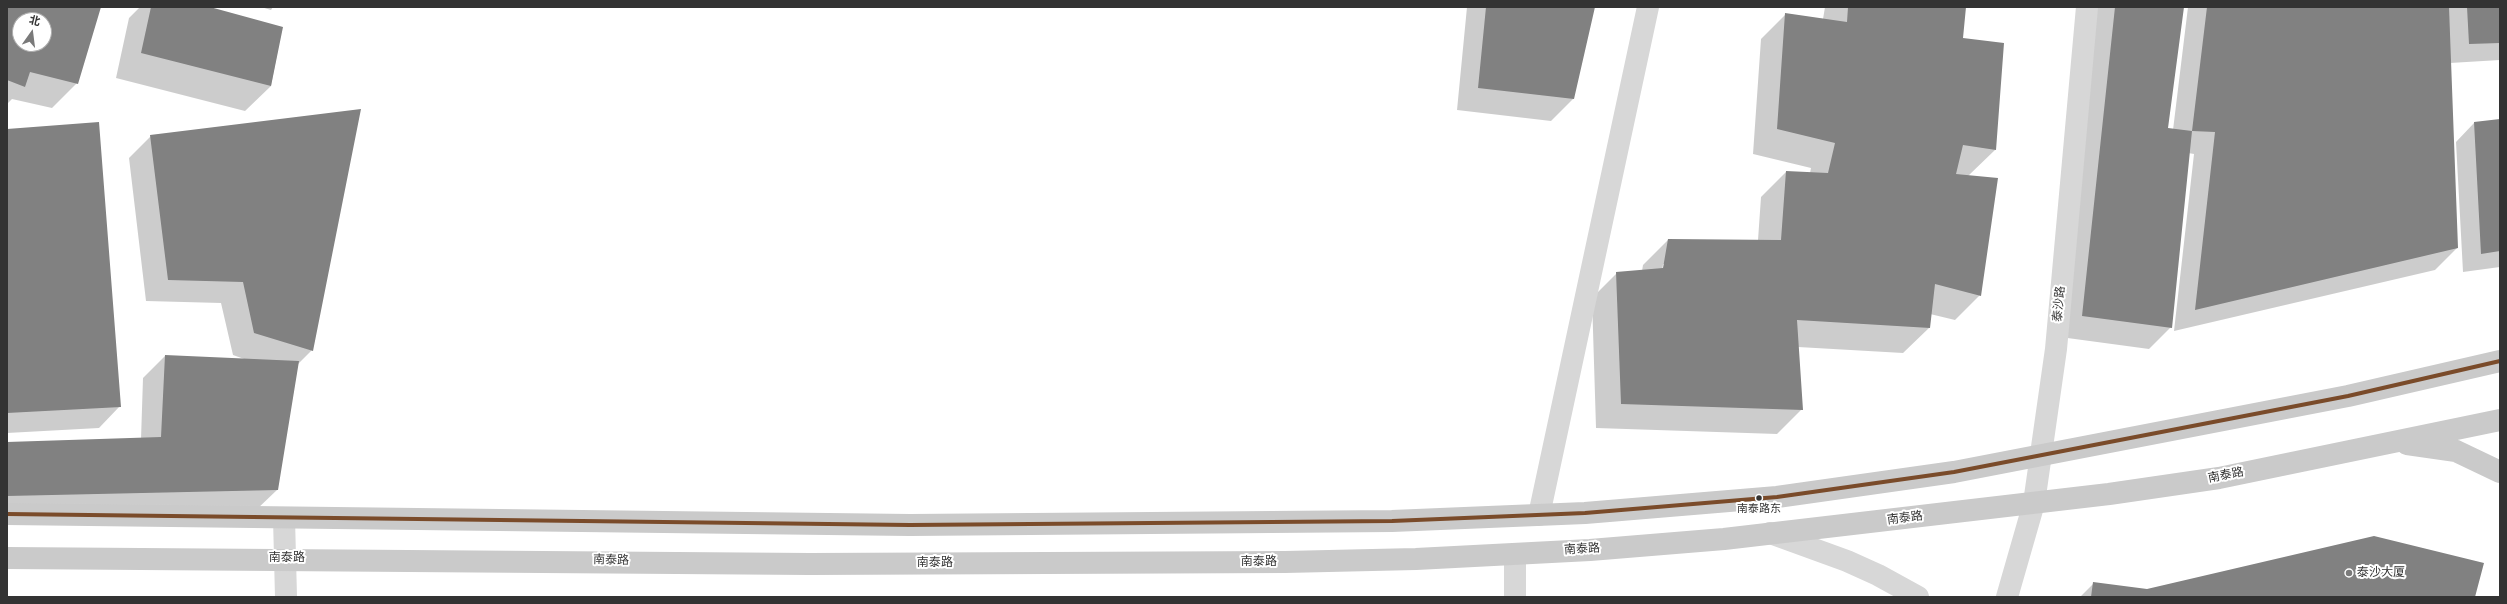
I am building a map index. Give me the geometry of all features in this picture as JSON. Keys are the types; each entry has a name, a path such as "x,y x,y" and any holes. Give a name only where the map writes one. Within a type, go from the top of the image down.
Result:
{"main road":[{"path":"7,514 910,525 1392,521 1539,515 1777,497 1954,472 2348,396 2500,361"},
{"name":"南泰路","path":"7,558 284,558 818,564 1292,562 1416,559 1515,554 1598,549 1770,534 2034,503 2219,478 2500,420"},
{"path":"2392,442 2456,451 2500,472"}],"street":[{"path":"1539,515 1648,7"},
{"name":"泰沙路","path":"2008,595 2034,503 2056,349 2087,7"},
{"path":"284,518 286,597"},
{"path":"1770,534 1847,561 1878,575 1918,597"},
{"path":"1515,554 1515,597"}],"building":[{"path":"7,7 101,7 78,84 30,72 25,87 7,80"},
{"path":"151,7 210,7 283,27 271,86 141,53"},
{"path":"1486,7 1595,7 1574,99 1478,88"},
{"path":"1848,7 1966,7 1963,38 2004,43 1996,150 1963,145 1956,174 1998,178 1981,296 1935,284 1930,328 1797,320 1803,410 1621,404 1616,272 1663,268 1668,239 1781,240 1786,171 1828,173 1835,143 1777,129 1785,13 1847,22"},
{"path":"2115,7 2184,7 2168,128 2192,131 2172,328 2082,316"},
{"path":"2207,7 2449,7 2458,248 2195,310 2215,132 2192,131"},
{"path":"2467,7 2500,7 2500,43 2469,44"},
{"path":"361,109 313,351 254,333 243,282 168,280 150,135"},
{"path":"2500,119 2500,251 2481,254 2474,122"},
{"path":"99,122 121,407 7,413 7,129"},
{"path":"165,355 299,361 278,490 7,496 7,442 161,437"},
{"name":"泰沙大厦","path":"2374,536 2484,563 2475,597 2091,597 2093,582 2147,589"}],"transit line":[{"path":"7,514 910,525 1392,521 1585,513 1777,497 1954,472 2348,396 2500,361"}],"place":[{"name":"南泰路东","path":"1759,498"},
{"name":"泰沙大厦","path":"2349,573"}]}
